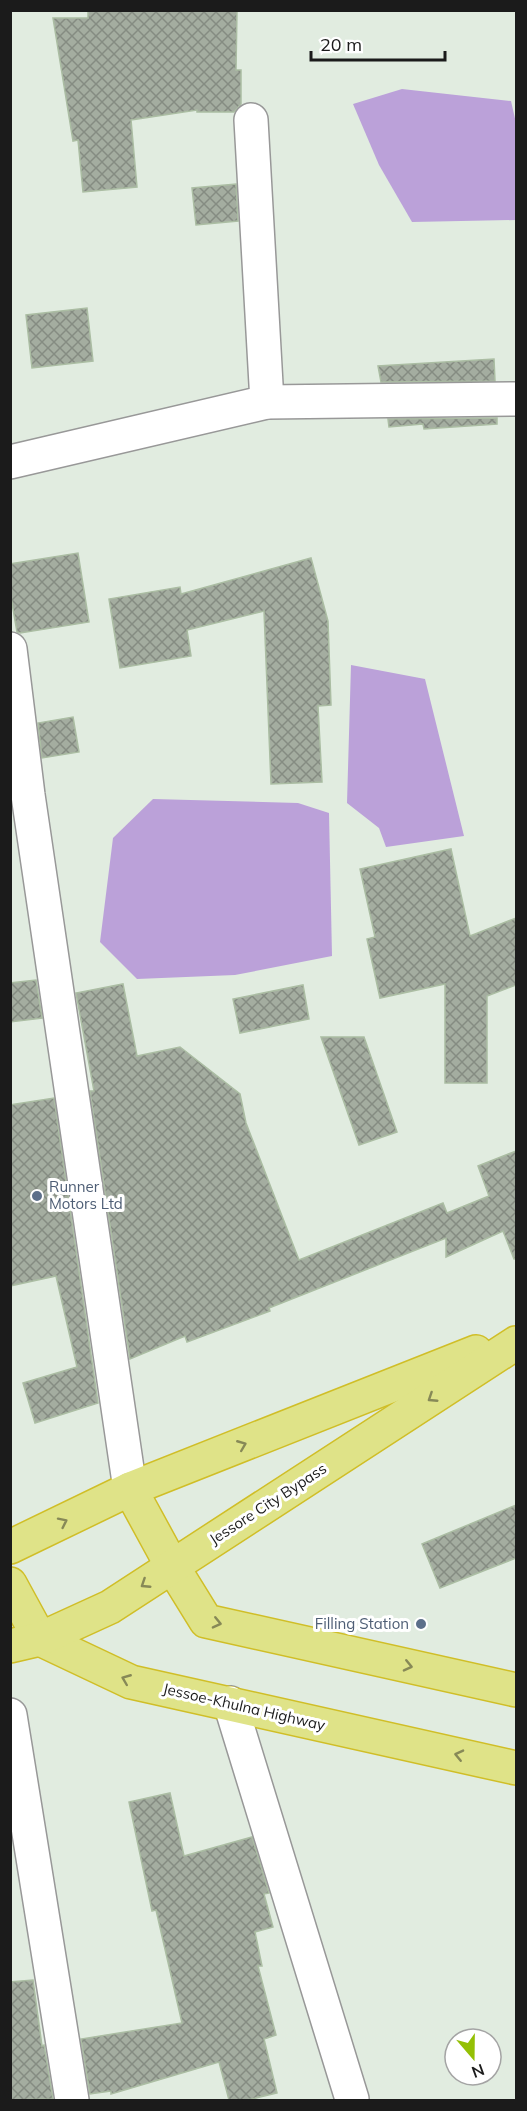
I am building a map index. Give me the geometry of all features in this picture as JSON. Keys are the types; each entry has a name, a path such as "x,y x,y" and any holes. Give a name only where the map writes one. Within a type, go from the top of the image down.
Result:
{"highway":[{"path":"10,1547 130,1489 516,1336"},
{"name":"Jessore City Bypass","path":"25,1643 110,1607 516,1343"},
{"path":"130,1489 172,1566 206,1621 516,1690"},
{"path":"10,1584 25,1643"},
{"name":"Jessoe-Khulna Highway","path":"25,1643 131,1682 516,1768"}],"street":[{"path":"251,120 267,402"},
{"path":"10,462 267,402 516,399"},
{"path":"10,649 28,795 130,1489"},
{"path":"230,1703 352,2099"},
{"path":"10,1715 72,2100"}],"shaded area":[{"path":"402,89 511,101 516,123 516,220 412,222 379,165 353,104"},
{"path":"351,665 425,679 464,836 386,847 379,828 347,803"},
{"path":"153,799 298,803 329,813 332,956 235,975 137,979 100,942 113,838"}],"building":[{"path":"88,10 237,10 236,70 241,70 241,104 234,112 197,112 197,110 131,120 137,187 83,192 78,140 73,141 53,18 88,18"},
{"path":"236,184 238,221 196,225 192,188"},
{"path":"87,308 93,361 32,368 26,315"},
{"path":"494,359 495,381 381,382 378,366"},
{"path":"497,418 497,424 424,429 423,424 389,427 388,419"},
{"path":"78,553 89,622 17,632 10,592 10,564"},
{"path":"311,558 328,621 331,705 318,706 322,782 271,784 264,611 187,630 191,656 120,668 109,599 180,587 181,594"},
{"path":"73,717 79,752 42,758 38,723"},
{"path":"451,849 470,936 516,918 516,985 487,996 487,1083 445,1083 445,984 380,998 367,939 375,937 360,869"},
{"path":"36,980 42,1018 10,1022 10,983"},
{"path":"123,984 137,1056 180,1047 240,1094 246,1123 299,1260 443,1203 447,1213 489,1196 478,1166 516,1151 516,1259 514,1259 503,1231 446,1257 446,1238 269,1308 270,1311 187,1342 185,1336 130,1359 90,1091 94,1091 76,993"},
{"path":"303,985 309,1019 240,1033 233,999"},
{"path":"321,1037 364,1037 397,1132 359,1145"},
{"path":"54,1098 98,1403 35,1423 23,1383 77,1367 56,1276 10,1286 10,1105"},
{"path":"516,1505 516,1558 440,1588 422,1544"},
{"path":"170,1793 184,1856 252,1837 269,1893 264,1894 273,1927 255,1932 262,1966 258,1966 276,2035 264,2039 277,2093 247,2100 229,2100 219,2062 111,2094 111,2091 90,2094 81,2039 182,2023 156,1910 152,1911 129,1802"},
{"path":"33,1980 42,2046 44,2045 53,2099 10,2100 10,1982"}],"place":[{"name":"Runner Motors Ltd","path":"37,1196"},
{"name":"Filling Station","path":"421,1624"}]}
